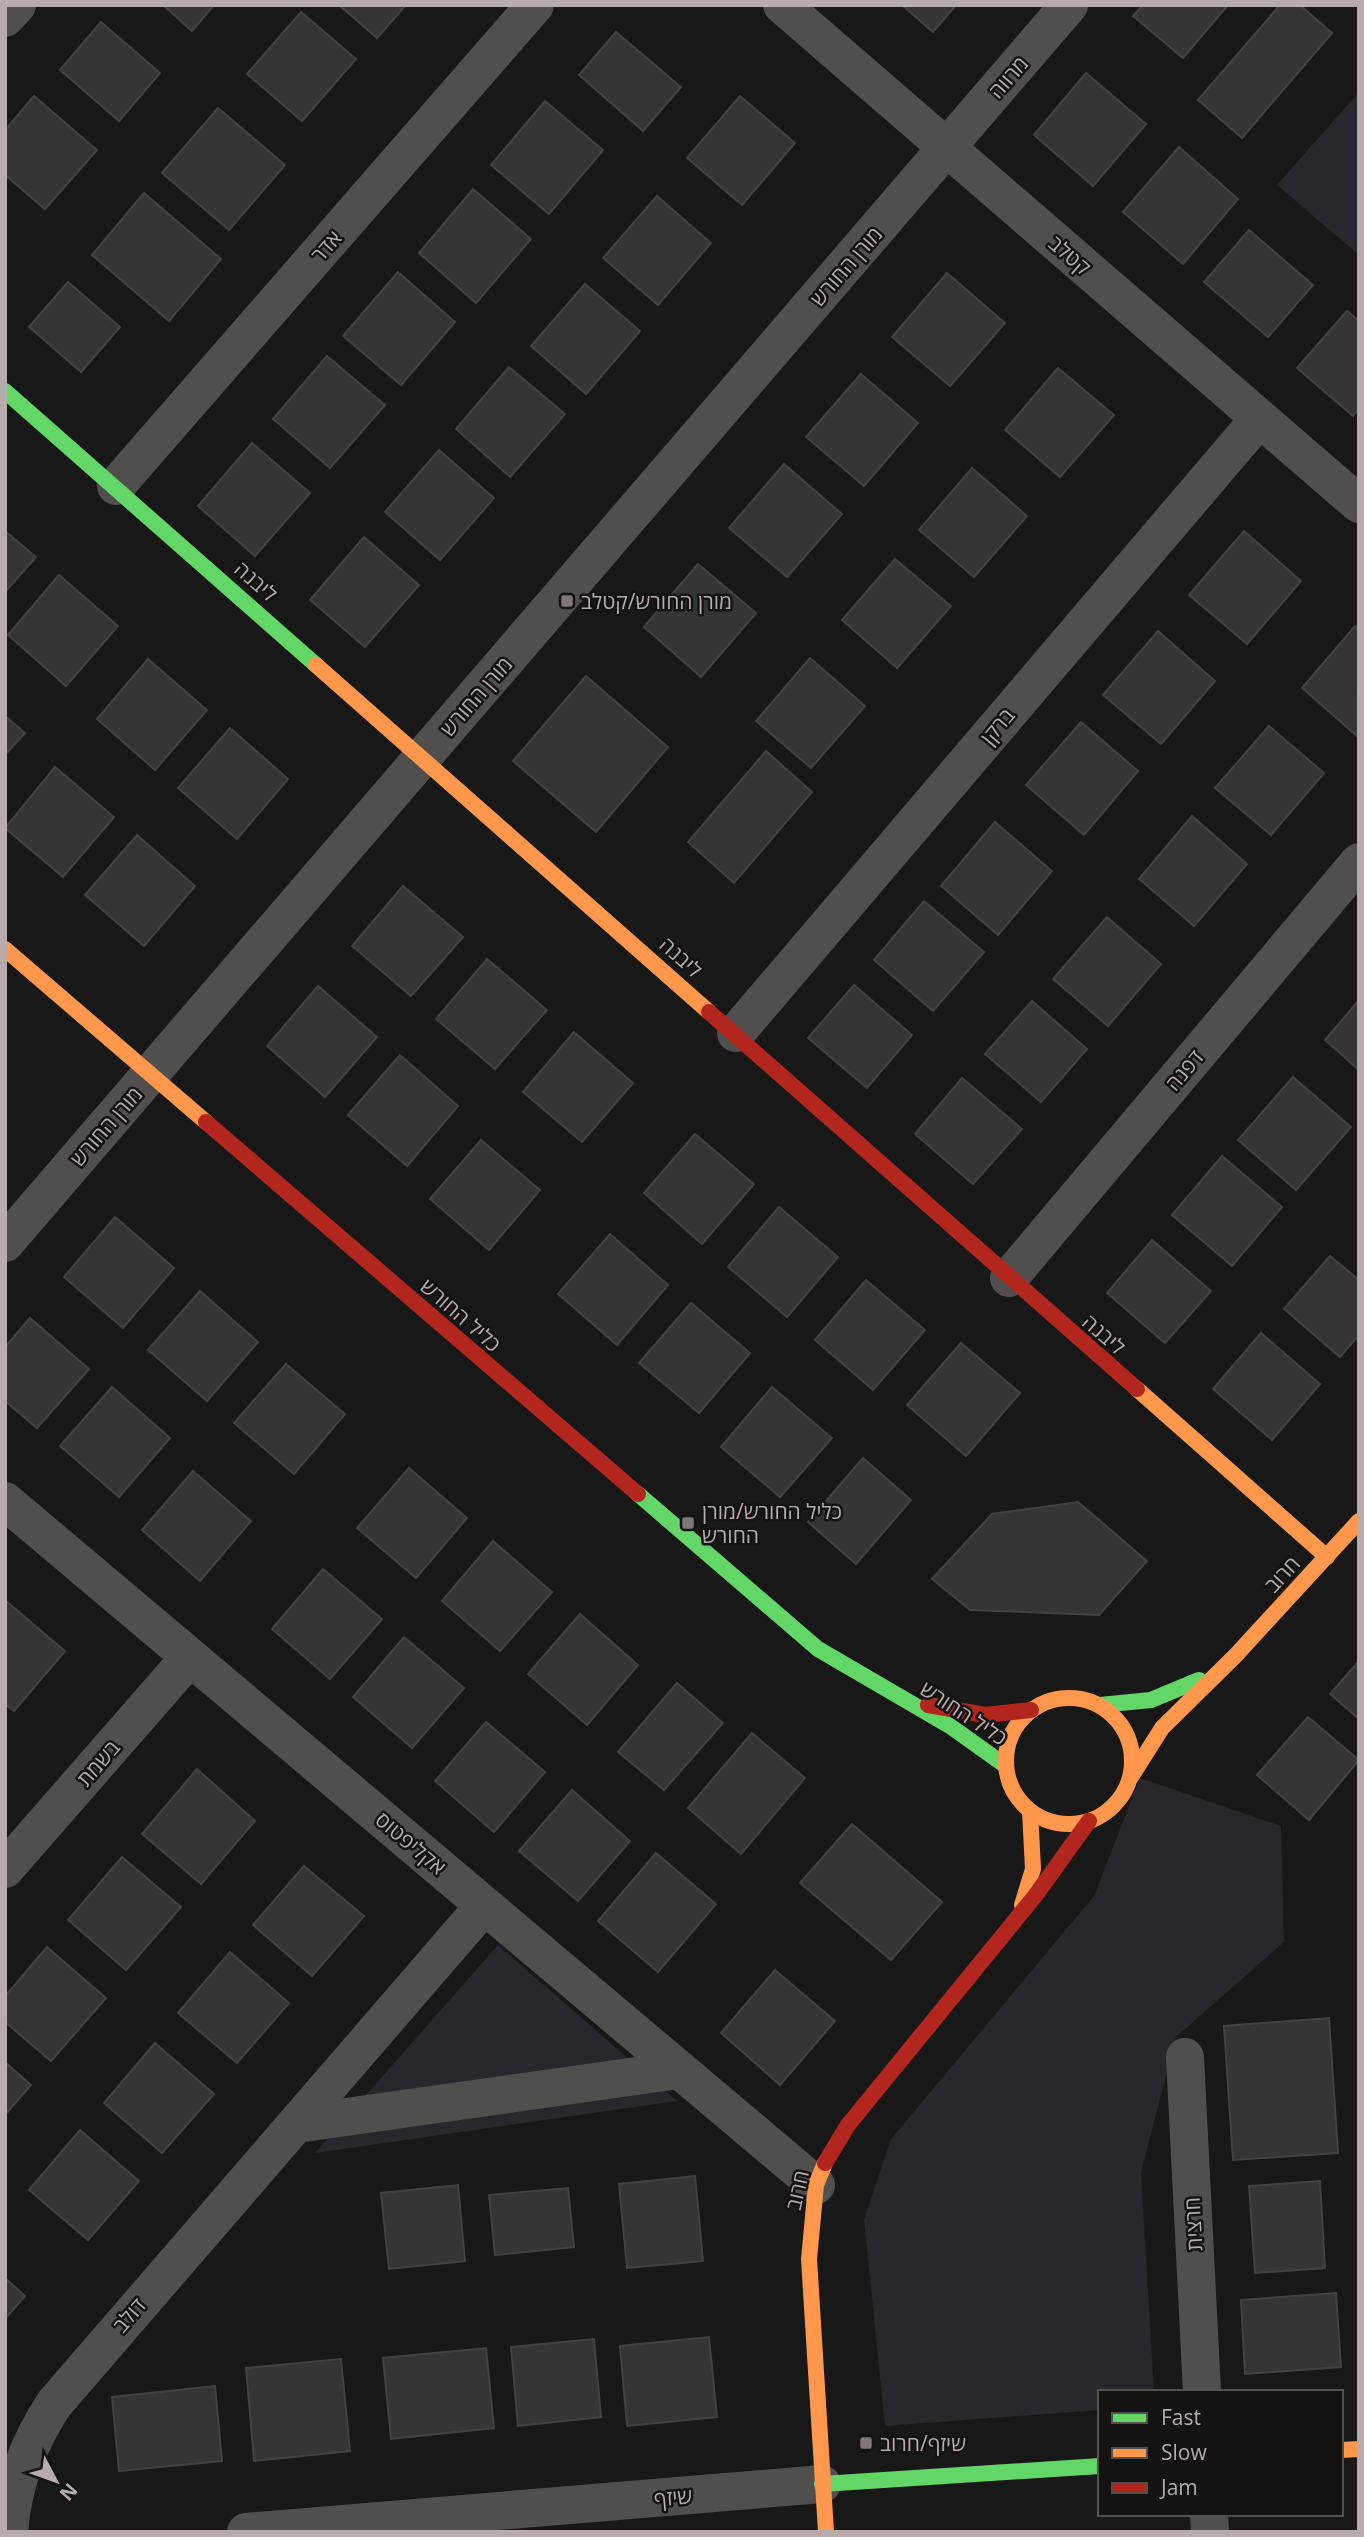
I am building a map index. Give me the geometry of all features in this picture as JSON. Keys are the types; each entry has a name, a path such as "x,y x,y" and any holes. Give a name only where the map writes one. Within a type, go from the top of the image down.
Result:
{"street":[{"path":"5,18 17,5"},
{"name":"אדר","path":"116,486 535,5"},
{"name":"קטלב","path":"782,5 1359,504"},
{"name":"מרווה","path":"947,148 1069,5"},
{"name":"מורן החורש","path":"5,1243 947,148"},
{"name":"ליבנה","path":"5,391 424,757 1009,1278 1327,1556"},
{"name":"ברקן","path":"736,1033 1259,419"},
{"name":"דפנה","path":"1009,1278 1359,862"},
{"name":"כליל החורש","path":"5,949 818,1649 950,1726 1006,1766"},
{"name":"אקליפטוס","path":"5,1501 816,2185"},
{"name":"חרוב","path":"1131,1777 1163,1728 1236,1655 1359,1521"},
{"name":"חרוב","path":"1100,1705 1133,1705 1164,1697 1197,1682 1236,1655"},
{"name":"בשמת","path":"5,1870 190,1657"},
{"name":"כליל החורש","path":"900,1697 958,1712 985,1715 1031,1710"},
{"path":"1065,1698 1083,1699 1100,1705 1117,1718 1128,1736 1133,1756 1131,1777 1122,1796 1108,1812 1090,1821 1069,1825 1048,1821 1030,1811 1017,1799 1006,1766 1012,1735 1031,1710 1047,1702 1065,1698"},
{"name":"חרוב","path":"1014,1923 1028,1892 1033,1869 1030,1811"},
{"name":"חרוב","path":"826,2532 809,2259 816,2185 830,2152 848,2125 1014,1923 1090,1821"},
{"name":"דולב","path":"9,2532 15,2488 24,2457 54,2404 484,1906"},
{"name":"חרצית","path":"1185,2057 1202,2390"},
{"path":"296,2124 679,2070"},
{"name":"שיזף","path":"246,2532 404,2526 822,2484 1098,2466"}],"shaded area":[{"path":"1359,92 1359,255 1277,185"},
{"path":"1140,1778 1281,1826 1284,1942 1176,2037 1141,2172 1154,2390 1098,2390 1098,2410 885,2426 864,2220 891,2139 1094,1896"},
{"path":"498,1945 677,2101 315,2153"}],"building":[{"path":"163,5 214,5 192,31"},
{"path":"339,5 406,5 377,38"},
{"path":"902,5 956,5 933,32"},
{"path":"1143,5 1228,5 1183,58 1133,16"},
{"path":"1280,5 1300,5 1332,33 1242,138 1198,100"},
{"path":"301,12 356,59 302,121 247,74"},
{"path":"101,22 160,73 119,121 60,70"},
{"path":"616,32 681,87 643,131 579,75"},
{"path":"1086,73 1146,124 1093,186 1034,135"},
{"path":"34,96 97,150 45,209 5,175 5,130"},
{"path":"740,96 795,143 742,205 687,158"},
{"path":"545,101 603,150 549,214 491,165"},
{"path":"218,108 285,165 229,230 162,173"},
{"path":"1179,147 1238,199 1183,264 1123,212"},
{"path":"473,189 531,239 476,303 419,253"},
{"path":"144,193 221,259 169,321 92,255"},
{"path":"657,196 711,243 658,305 603,258"},
{"path":"1249,230 1313,285 1268,337 1204,282"},
{"path":"398,272 455,322 401,385 343,336"},
{"path":"947,273 1005,323 950,386 892,337"},
{"path":"68,282 120,327 81,372 29,327"},
{"path":"585,284 640,331 586,394 531,346"},
{"path":"1347,311 1359,321 1359,409 1353,416 1297,368"},
{"path":"327,356 385,405 330,468 273,419"},
{"path":"509,367 565,414 510,477 456,429"},
{"path":"1058,368 1114,415 1060,477 1005,430"},
{"path":"861,374 918,423 864,486 806,437"},
{"path":"252,443 310,493 255,556 198,506"},
{"path":"439,450 494,498 440,560 385,512"},
{"path":"784,464 842,514 787,577 729,528"},
{"path":"972,468 1027,516 974,577 919,530"},
{"path":"5,531 36,557 5,592"},
{"path":"1244,531 1301,581 1247,644 1189,595"},
{"path":"364,537 419,585 365,647 310,600"},
{"path":"895,559 951,606 897,668 842,620"},
{"path":"698,564 756,613 701,677 644,627"},
{"path":"59,575 118,626 66,686 8,635"},
{"path":"1355,626 1359,629 1357,736 1302,688"},
{"path":"1158,631 1215,681 1161,744 1103,695"},
{"path":"810,658 865,706 811,768 756,721"},
{"path":"148,659 207,710 155,770 97,719"},
{"path":"586,676 668,747 596,832 513,761"},
{"path":"5,716 25,733 5,755"},
{"path":"1081,722 1138,771 1084,835 1026,785"},
{"path":"1269,726 1324,773 1271,835 1215,788"},
{"path":"230,728 288,779 237,839 178,788"},
{"path":"766,751 812,792 734,883 688,842"},
{"path":"55,767 114,817 63,877 5,828"},
{"path":"1192,816 1247,864 1194,926 1139,879"},
{"path":"995,822 1052,871 998,935 941,886"},
{"path":"137,835 195,886 144,946 85,895"},
{"path":"403,886 463,937 411,996 352,946"},
{"path":"924,901 984,952 933,1011 874,960"},
{"path":"1107,917 1161,964 1108,1026 1053,979"},
{"path":"487,959 547,1010 495,1069 436,1019"},
{"path":"854,985 912,1035 867,1088 808,1038"},
{"path":"318,986 377,1037 325,1097 267,1046"},
{"path":"1359,1000 1359,1070 1325,1040"},
{"path":"1032,1001 1087,1049 1041,1102 985,1054"},
{"path":"574,1032 633,1083 582,1142 523,1092"},
{"path":"400,1055 458,1106 407,1166 348,1115"},
{"path":"1293,1077 1351,1127 1296,1190 1238,1140"},
{"path":"962,1078 1022,1129 973,1184 915,1134"},
{"path":"695,1134 754,1184 702,1244 644,1193"},
{"path":"481,1140 540,1190 489,1250 430,1199"},
{"path":"1222,1156 1282,1207 1232,1266 1172,1215"},
{"path":"779,1207 838,1257 787,1317 728,1267"},
{"path":"115,1217 174,1268 123,1328 64,1277"},
{"path":"610,1234 668,1285 617,1345 558,1294"},
{"path":"1152,1240 1211,1291 1165,1343 1107,1293"},
{"path":"1330,1256 1359,1280 1359,1335 1340,1357 1284,1309"},
{"path":"866,1280 925,1330 873,1390 815,1340"},
{"path":"200,1291 258,1342 207,1401 148,1350"},
{"path":"691,1303 750,1353 699,1413 639,1363"},
{"path":"30,1318 89,1369 37,1428 5,1401 5,1347"},
{"path":"1261,1333 1320,1384 1272,1440 1213,1389"},
{"path":"961,1343 1020,1393 966,1456 907,1405"},
{"path":"286,1364 345,1414 294,1474 234,1423"},
{"path":"112,1387 170,1438 119,1497 60,1446"},
{"path":"772,1387 832,1438 780,1497 721,1447"},
{"path":"863,1458 911,1500 856,1564 808,1522"},
{"path":"409,1468 467,1518 416,1578 357,1528"},
{"path":"193,1471 251,1521 200,1581 142,1530"},
{"path":"1078,1502 1147,1561 1099,1615 970,1610 932,1579 992,1514"},
{"path":"493,1541 552,1592 500,1651 442,1601"},
{"path":"323,1569 382,1619 330,1679 272,1629"},
{"path":"6,1601 65,1651 14,1711 5,1704"},
{"path":"580,1614 638,1665 587,1725 528,1674"},
{"path":"404,1637 464,1688 412,1748 353,1697"},
{"path":"1359,1661 1359,1719 1330,1694"},
{"path":"677,1683 723,1723 664,1790 618,1752"},
{"path":"1308,1717 1359,1760 1309,1820 1257,1775"},
{"path":"486,1722 545,1772 494,1832 435,1781"},
{"path":"752,1733 805,1778 741,1854 688,1808"},
{"path":"197,1769 255,1821 201,1884 142,1834"},
{"path":"572,1790 630,1841 578,1901 519,1851"},
{"path":"852,1824 942,1902 891,1960 800,1883"},
{"path":"656,1853 716,1904 658,1972 598,1921"},
{"path":"122,1857 181,1907 126,1970 68,1920"},
{"path":"304,1866 364,1916 312,1976 253,1925"},
{"path":"47,1947 106,1998 51,2061 5,2022 5,1996"},
{"path":"230,1952 289,2003 237,2063 178,2013"},
{"path":"775,1970 835,2021 780,2085 721,2033"},
{"path":"1329,2018 1338,2153 1233,2160 1224,2026"},
{"path":"155,2043 214,2094 162,2153 104,2103"},
{"path":"5,2062 31,2085 5,2115"},
{"path":"80,2130 139,2181 88,2240 29,2190"},
{"path":"695,2176 703,2261 627,2268 619,2184"},
{"path":"1320,2181 1325,2268 1255,2273 1249,2186"},
{"path":"458,2185 465,2261 389,2269 381,2193"},
{"path":"568,2188 574,2247 495,2255 489,2195"},
{"path":"5,2278 25,2296 5,2319"},
{"path":"1336,2293 1341,2367 1245,2374 1241,2300"},
{"path":"709,2337 717,2417 627,2426 620,2346"},
{"path":"594,2339 601,2417 518,2426 511,2347"},
{"path":"486,2348 494,2428 391,2439 383,2358"},
{"path":"341,2359 350,2451 254,2461 246,2368"},
{"path":"215,2386 222,2461 119,2471 112,2397"}],"traffic: fast":[{"path":"5,391 316,665"},
{"path":"638,1494 818,1649 950,1726 1006,1766"},
{"path":"1100,1705 1151,1700 1199,1680"},
{"path":"822,2484 1098,2466"}],"traffic: slow":[{"path":"316,665 709,1012"},
{"path":"5,949 206,1122"},
{"path":"1137,1389 1327,1557"},
{"path":"1131,1777 1162,1728 1236,1655 1359,1521"},
{"path":"1069,1698 1093,1703 1114,1716 1127,1737 1132,1761 1127,1785 1114,1806 1093,1819 1069,1824 1045,1819 1024,1806 1011,1785 1006,1761 1011,1737 1024,1716 1045,1703 1069,1698"},
{"path":"1022,1905 1033,1869 1030,1811"},
{"path":"825,2163 816,2185 809,2259 826,2532"},
{"path":"1343,2450 1359,2449"}],"traffic: jam":[{"path":"709,1012 1137,1389"},
{"path":"206,1122 638,1494"},
{"path":"928,1705 985,1715 1031,1710"},
{"path":"825,2163 848,2125 1035,1896 1089,1821"}],"place":[{"name":"מורן החורש/קטלב","path":"567,601"},
{"name":"כליל החורש/מורן החורש","path":"688,1523"},
{"name":"שיזף/חרוב","path":"866,2443"}]}
